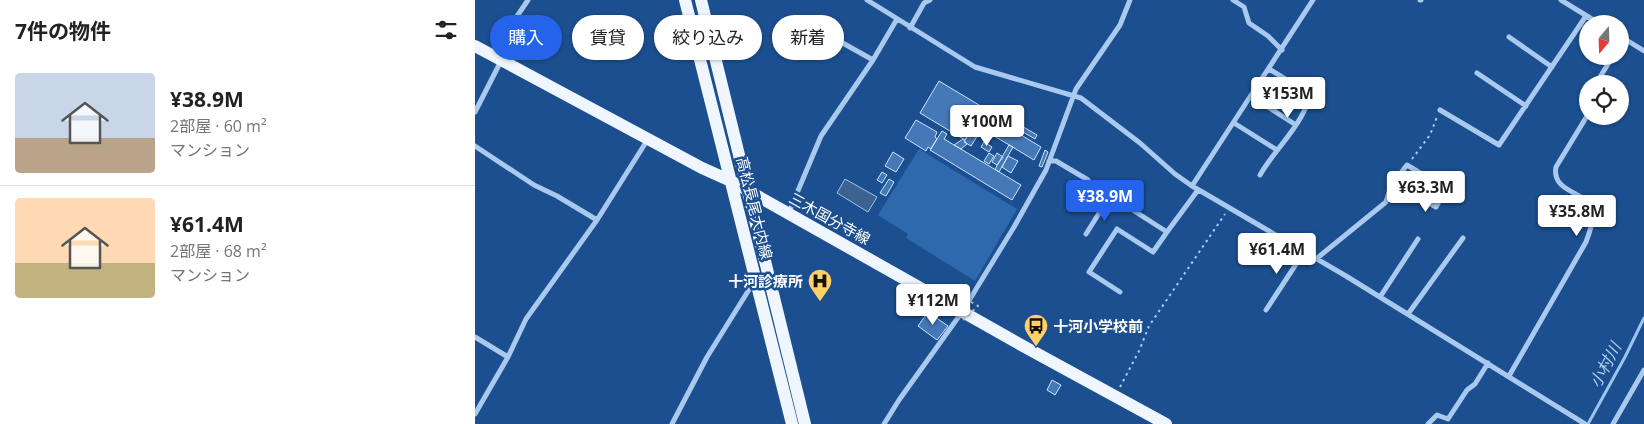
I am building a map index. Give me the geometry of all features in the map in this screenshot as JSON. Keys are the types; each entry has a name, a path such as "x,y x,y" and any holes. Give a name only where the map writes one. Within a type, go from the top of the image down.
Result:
{"main road":[{"name":"高松長尾大内線","path":"685,0 792,424"},
{"name":"高松長尾大内線","path":"701,0 805,424"},
{"name":"三木国分寺線","path":"475,46 490,54"},
{"name":"三木国分寺線","path":"501,60 702,168 731,181 963,316 1166,424"}],"street":[{"path":"518,15 528,0"},
{"path":"867,0 975,67 1081,98 1140,143 1191,186 1381,297 1585,424"},
{"path":"910,28 924,3 930,0"},
{"path":"884,424 899,400 963,316 1046,170 1076,89 1120,25 1130,0"},
{"path":"1233,0 1244,7 1249,23 1268,36 1282,50"},
{"path":"1191,186 1282,50 1313,0"},
{"path":"1561,0 1584,15"},
{"path":"788,213 821,136 873,60 897,19"},
{"path":"1440,110 1499,146 1579,27"},
{"path":"1509,37 1552,68"},
{"path":"1629,41 1644,50"},
{"path":"844,44 873,60"},
{"path":"475,112 499,60"},
{"path":"1260,175 1301,116 1311,95 1269,69"},
{"path":"1477,74 1526,106"},
{"path":"1251,96 1295,125"},
{"path":"1234,123 1277,150"},
{"path":"1509,376 1586,242 1593,210 1589,203 1563,186 1557,180 1555,174 1556,167 1582,125"},
{"path":"475,414 508,357 526,319 597,220 648,138"},
{"path":"475,146 534,185 557,196 597,220"},
{"path":"1049,161 1056,161 1088,180 1089,188 1121,206"},
{"path":"1316,259 1386,202 1389,191 1394,183 1407,165 1446,189 1435,208 1394,183"},
{"path":"1120,292 1089,272 1117,228 1153,252 1198,190"},
{"path":"1086,234 1108,199"},
{"path":"1128,207 1167,232"},
{"path":"1408,314 1463,238"},
{"path":"1381,297 1418,239"},
{"path":"1266,310 1303,252"},
{"path":"672,424 707,356 750,288 756,282"},
{"path":"475,337 508,357"},
{"path":"1428,424 1437,415 1448,419 1467,390 1475,384 1488,363"},
{"path":"1613,424 1644,370"}],"path":[{"path":"1407,165 1430,135 1440,110"},
{"path":"1114,396 1139,351 1149,326 1229,208"},
{"path":"962,296 966,289"},
{"path":"963,316 978,306 966,298"}],"shaded area":[{"path":"919,149 1017,209 975,281 906,238 908,234 878,215"},
{"path":"845,179 877,197 868,212 837,193"}],"building":[{"path":"939,81 984,108 965,140 920,113"},
{"path":"984,108 992,112 971,146 964,142"},
{"path":"999,111 1008,116 1006,119 997,114"},
{"path":"993,118 1041,147 1034,160 986,131"},
{"path":"916,120 937,132 935,137 937,139 931,149 928,147 926,151 905,138"},
{"path":"1020,125 1037,135 1035,139 1018,129"},
{"path":"942,131 947,134 944,139 1021,185 1012,200 930,150"},
{"path":"963,139 967,144 961,149 954,145"},
{"path":"984,142 992,147 989,152 981,147"},
{"path":"1009,145 1013,147 999,172 995,169"},
{"path":"1045,150 1048,152 1042,167 1039,166"},
{"path":"893,152 904,159 896,172 885,166"},
{"path":"989,153 994,156 989,164 984,161"},
{"path":"997,153 1003,157 997,165 992,162"},
{"path":"1008,156 1018,161 1011,173 1002,167"},
{"path":"882,172 887,175 882,183 877,180"},
{"path":"889,179 894,182 886,196 880,193"},
{"path":"928,312 948,326 937,340 918,326"},
{"path":"1052,380 1061,385 1055,395 1047,390"}],"waterway":[{"name":"小村川","path":"1588,424 1644,318"}],"place":[{"name":"十河診療所","path":"820,302"},
{"name":"十河小学校前","path":"1036,347"}]}
